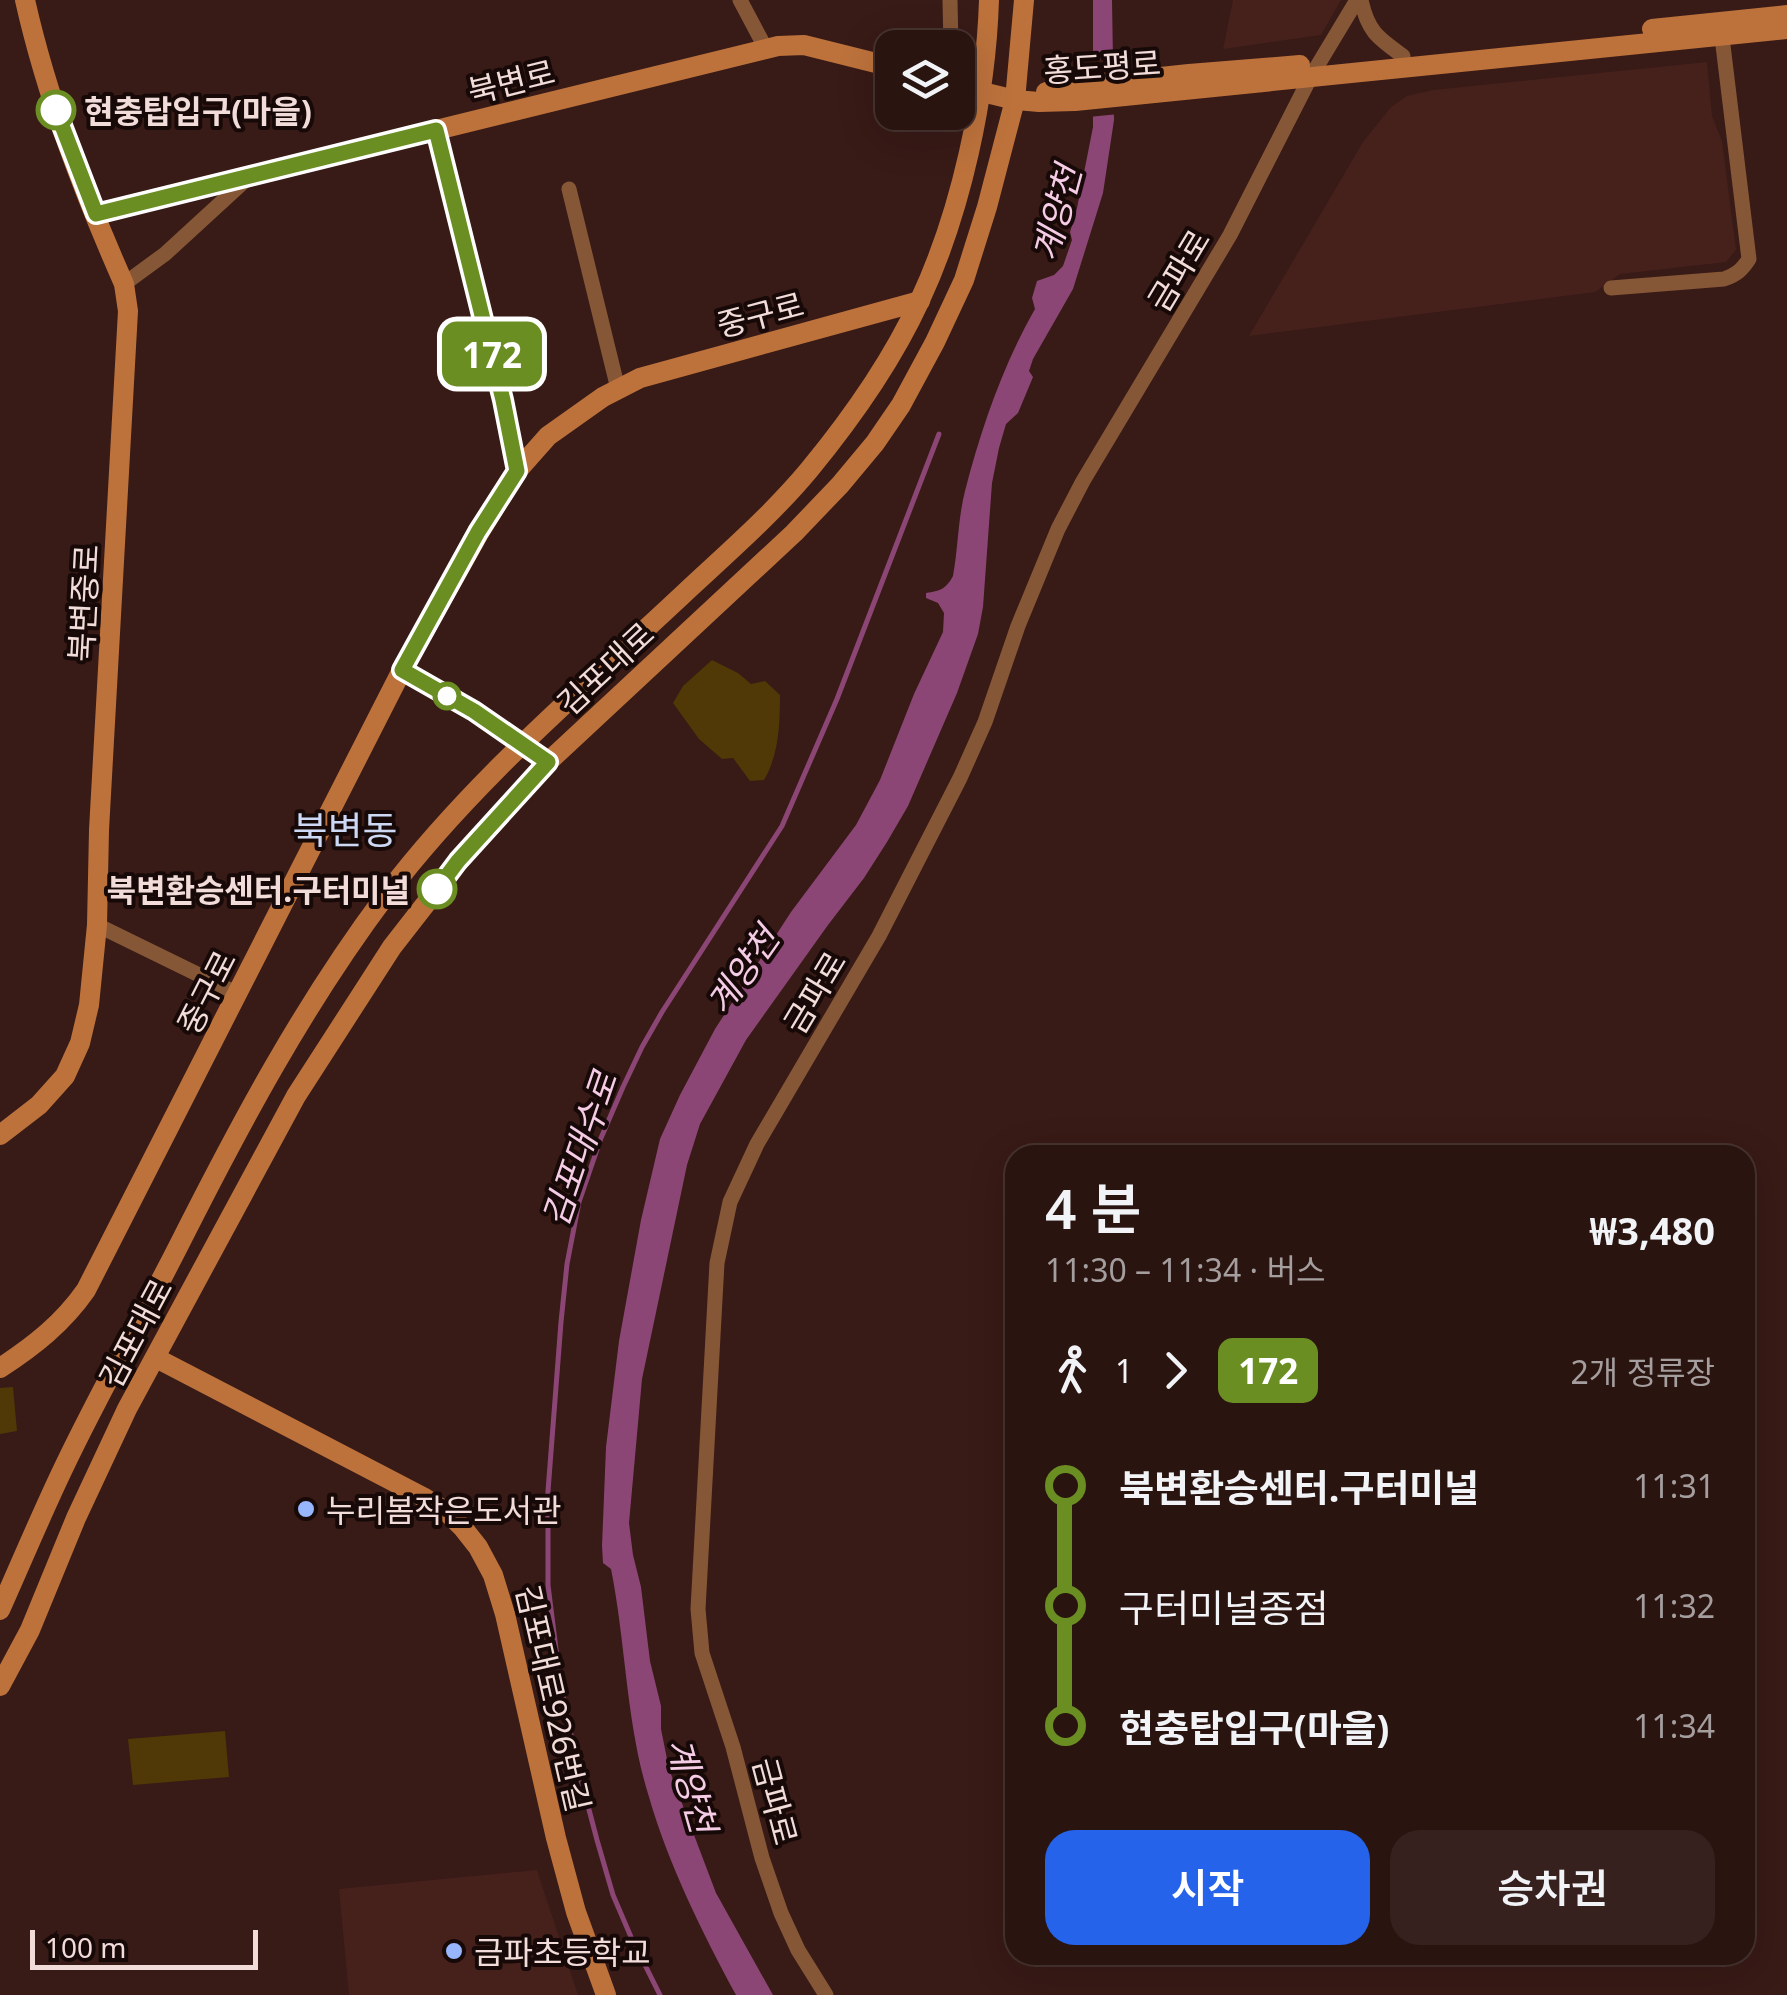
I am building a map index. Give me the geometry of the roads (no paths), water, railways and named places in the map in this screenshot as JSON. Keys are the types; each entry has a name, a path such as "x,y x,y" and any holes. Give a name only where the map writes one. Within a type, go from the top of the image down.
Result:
{"street":[{"name":"북변중로","path":"0,1134 57,1087 73,1060 89,1006 97,925 128,310 124,284 48,87 25,0"},
{"path":"740,0 766,49"},
{"path":"950,0 950,30"},
{"name":"김포대로","path":"2,1604 64,1466 230,1143 338,963 384,898 436,832 522,744 768,515 808,471 886,362 920,301 960,187 980,93 989,0"},
{"name":"김포대로","path":"0,1686 30,1630 127,1409 296,1096 392,947 458,861 548,762 794,533 840,485 901,405 964,280 988,208 1014,100 1024,0"},
{"path":"1359,0 1369,27 1403,56"},
{"name":"금파로","path":"826,1995 781,1913 702,1652 698,1608 717,1262 724,1221 757,1144 878,936 943,813 985,722 1018,626 1058,529 1241,217 1314,71 1359,0"},
{"name":"홍도평로","path":"1014,100 1721,28 1787,15"},
{"path":"1612,288 1734,276 1749,259 1721,28"},
{"name":"홍도평로","path":"1314,71 1403,56 1721,28 1787,29"},
{"name":"북변로","path":"96,214 766,49 804,45 875,63"},
{"path":"975,91 1014,100"},
{"path":"436,130 517,471"},
{"path":"124,284 165,254 250,176"},
{"path":"568,189 618,388"},
{"name":"중구로","path":"0,1368 49,1333 86,1290 402,670 478,532 517,471 548,436 618,388 662,372 920,301"},
{"path":"402,670 474,711 548,762"},
{"path":"97,925 238,994"},
{"name":"김포대로926번길","path":"156,1358 423,1497 448,1514 478,1547 493,1575 505,1614 566,1875 606,1995"}],"waterway":[{"name":"김포대수로","path":"660,1995 613,1895 577,1764 560,1681 548,1585 548,1491 567,1264 579,1202 623,1087 662,1012 782,826 837,699 939,434"}],"place":[{"name":"현충탑입구(마을)","path":"56,110"},
{"name":"북변환승센터.구터미널","path":"437,889"},
{"name":"누리봄작은도서관","path":"306,1509"},
{"name":"금파초등학교","path":"454,1951"}],"district":[{"name":"북변동","path":"345,829"}],"water label":[{"name":"계양천","path":"1056,213"},
{"name":"계양천","path":"742,970"},
{"name":"계양천","path":"692,1785"}]}
